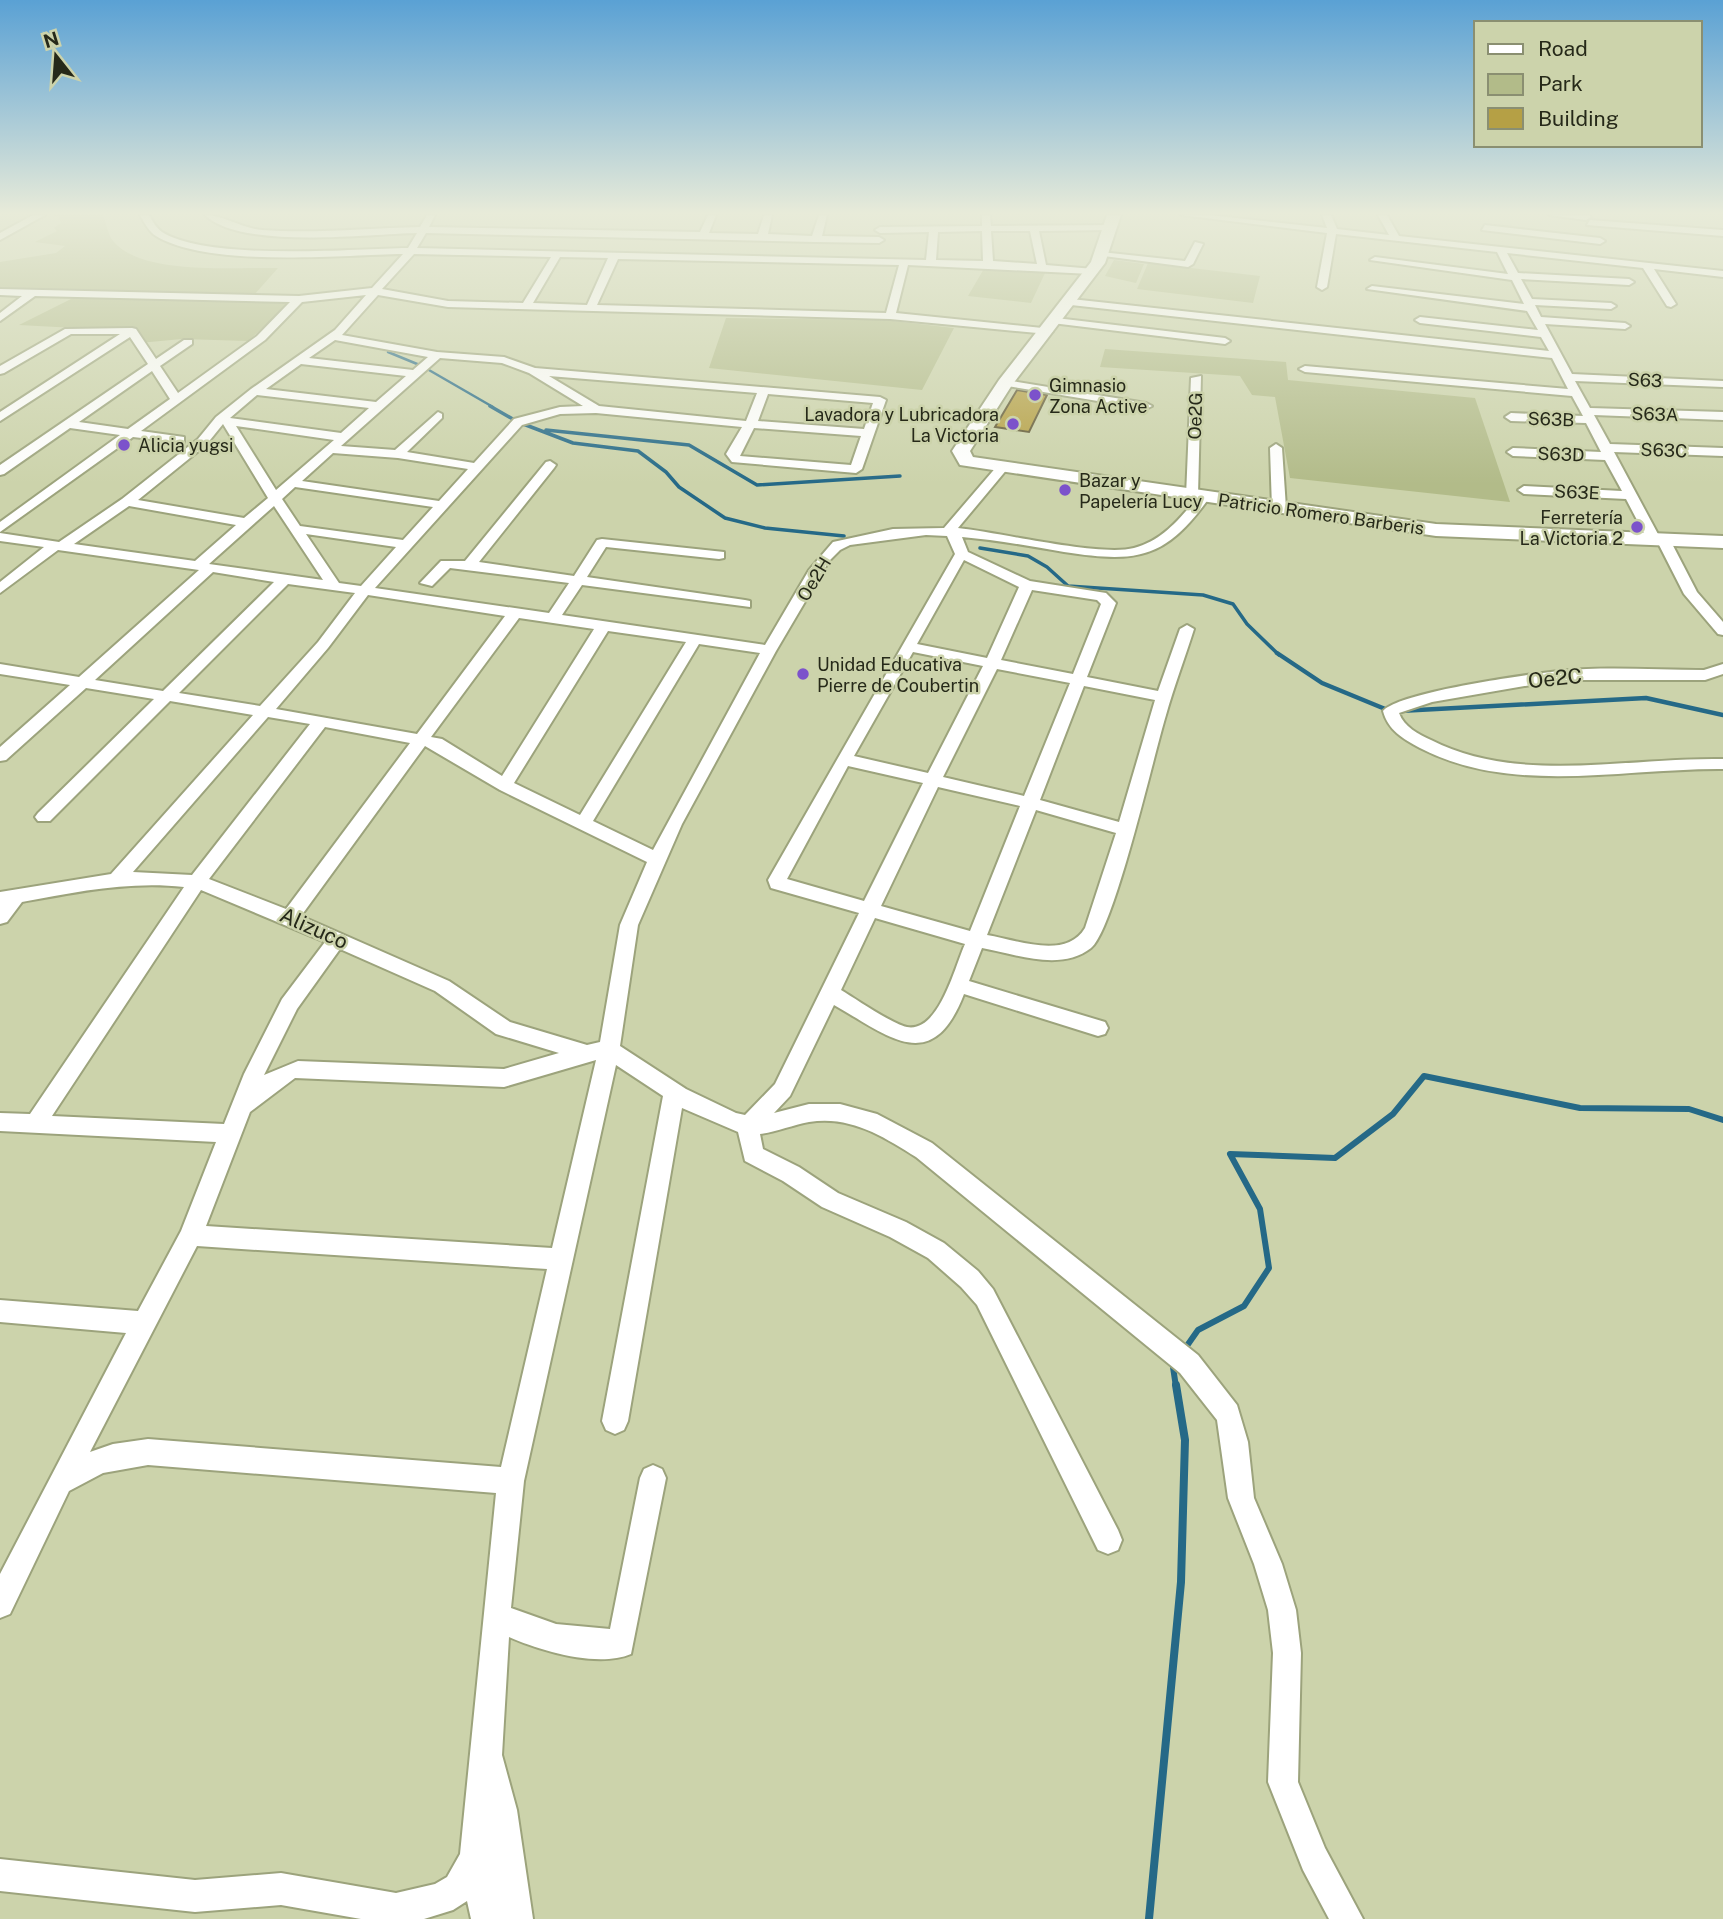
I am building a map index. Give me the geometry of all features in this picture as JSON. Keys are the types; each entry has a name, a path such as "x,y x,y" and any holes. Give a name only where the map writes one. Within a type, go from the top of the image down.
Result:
{"street":[{"path":"0,318 17,305"},
{"path":"0,528 261,338 294,305"},
{"path":"0,589 58,546 127,502 202,442 255,391 332,337 362,305"},
{"path":"462,305 890,316 1225,341"},
{"path":"590,310 592,305"},
{"path":"890,316 893,305"},
{"name":"Patricio Romero Barberis","path":"1069,305 1005,383 961,454 971,463 1436,530 1723,542"},
{"path":"1094,305 1556,355"},
{"path":"1526,305 1611,306"},
{"path":"1530,305 1630,495 1691,594 1723,631"},
{"path":"1420,320 1545,334"},
{"path":"1538,320 1625,326"},
{"path":"0,371 69,331 132,331"},
{"path":"132,331 177,401"},
{"path":"0,418 132,331"},
{"path":"332,337 437,355 504,359 533,371 596,409"},
{"path":"0,471 188,342"},
{"path":"0,756 204,567 274,497 437,355"},
{"path":"298,360 414,374"},
{"path":"1305,369 1577,394"},
{"path":"533,371 880,400 856,469 736,459 732,454 751,424 764,391"},
{"name":"S63","path":"1568,377 1723,384"},
{"name":"Oe2G","path":"1197,378 1198,497"},
{"path":"1005,383 1146,406"},
{"path":"255,391 378,406"},
{"path":"116,880 349,614 364,591 518,422 561,411 596,409 869,433"},
{"path":"398,454 438,416"},
{"name":"S63A","path":"1588,416 1723,416"},
{"name":"S63B","path":"1511,417 1588,416"},
{"path":"224,421 341,437"},
{"path":"224,421 335,587"},
{"path":"67,424 180,440"},
{"path":"1276,448 1279,508"},
{"path":"329,449 398,454 476,467"},
{"name":"S63D","path":"1513,452 1608,452"},
{"name":"S63C","path":"1608,452 1723,452"},
{"path":"469,565 550,465"},
{"path":"829,993 904,1035 926,1034 945,1017 1031,803 1108,600 1027,585 962,554 958,541 949,530 1002,468"},
{"path":"290,483 443,505"},
{"name":"S63E","path":"1524,489 1630,495"},
{"name":"Oe2H","path":"475,1858 487,1752 496,1615 511,1481 561,1259 598,1051 629,925 656,859 769,650 783,633 822,561 837,544 907,531 949,530 1120,555 1142,553 1167,540 1183,526 1198,497"},
{"path":"127,502 247,523"},
{"path":"296,529 408,545"},
{"path":"0,537 513,615 769,650"},
{"path":"552,620 602,543 719,555"},
{"path":"962,554 946,575 909,647 776,880 781,885 976,940 1061,953 1086,942 1094,928 1126,830 1164,697 1187,629"},
{"path":"427,583 446,564 469,565 744,604"},
{"path":"44,817 164,695 285,579"},
{"path":"748,1126 783,1090 869,910 992,665 1027,585"},
{"path":"290,917 513,615"},
{"path":"505,785 602,628"},
{"path":"583,824 694,640"},
{"path":"909,647 1164,697"},
{"path":"0,669 422,740 450,750 505,785 656,859"},
{"name":"Oe2C","path":"1723,669 1705,675 1560,675 1432,697 1391,711 1397,726 1429,748 1483,767 1586,769 1723,764"},
{"path":"35,1124 197,882 321,721"},
{"path":"843,759 1031,803 1126,830"},
{"name":"Alizuco","path":"8,897 116,880 173,877 197,882 290,917 442,986 503,1028 598,1051 674,1094 748,1126"},
{"path":"0,917 8,897"},
{"path":"0,1604 58,1485 191,1235 254,1074 289,1004 338,938"},
{"path":"958,985 1098,1028"},
{"path":"242,1108 270,1082 286,1072 298,1069 504,1078 598,1051"},
{"path":"615,1421 674,1094"},
{"path":"748,1126 809,1113 836,1111 889,1129 924,1150 1189,1364 1228,1414 1235,1442 1241,1498 1268,1564 1282,1610 1287,1653 1282,1740 1283,1782 1309,1849 1347,1919"},
{"path":"0,1122 232,1134"},
{"path":"748,1126 753,1154 793,1175 836,1203 882,1220 927,1244 975,1283 985,1297 1108,1540"},
{"path":"191,1235 561,1259"},
{"path":"0,1311 145,1323"},
{"path":"58,1485 80,1469 102,1459 125,1453 148,1452 511,1481"},
{"path":"496,1615 520,1629 561,1641 621,1644 653,1478"},
{"path":"487,1752 502,1810 517,1919"},
{"path":"0,1875 195,1896 281,1889 396,1909 442,1899 458,1888 475,1858"},
{"path":"475,1858 487,1919"}],"green space":[{"path":"60,305 288,305 248,341 182,339 139,343 132,331 19,325"},
{"path":"726,318 884,320 954,328 922,390 709,368"},
{"path":"1105,349 1286,362 1288,380 1475,398 1510,502 1290,478 1275,397 1252,395 1240,376 1100,367"}],"building":[{"path":"1017,390 1047,395 1029,432 995,427"}],"waterway":[{"path":"388,352 422,366 493,407"},
{"path":"490,406 518,422 573,443 638,451 666,472 679,487 725,518 765,528 844,536"},
{"path":"546,430 689,445 757,485 900,476"},
{"path":"980,548 1028,556 1047,567 1068,586 1203,595 1233,604 1247,624 1279,655"},
{"path":"1277,653 1322,683 1390,711"},
{"path":"1399,711 1646,698 1723,715"},
{"path":"1184,1350 1198,1330 1244,1306 1269,1268 1260,1209 1230,1154 1335,1158 1393,1114 1424,1076 1580,1108 1689,1109 1723,1120"},
{"path":"1176,1387 1173,1367 1177,1361"},
{"path":"1149,1919 1181,1582 1185,1440 1176,1385"}],"place":[{"name":"Gimnasio Zona Active","path":"1035,395"},
{"name":"Lavadora y Lubricadora La Victoria","path":"1013,424"},
{"name":"Alicia yugsi","path":"124,445"},
{"name":"Bazar y Papelería Lucy","path":"1065,490"},
{"name":"Ferretería La Victoria 2","path":"1637,527"},
{"name":"Unidad Educativa Pierre de Coubertin","path":"803,674"}]}
